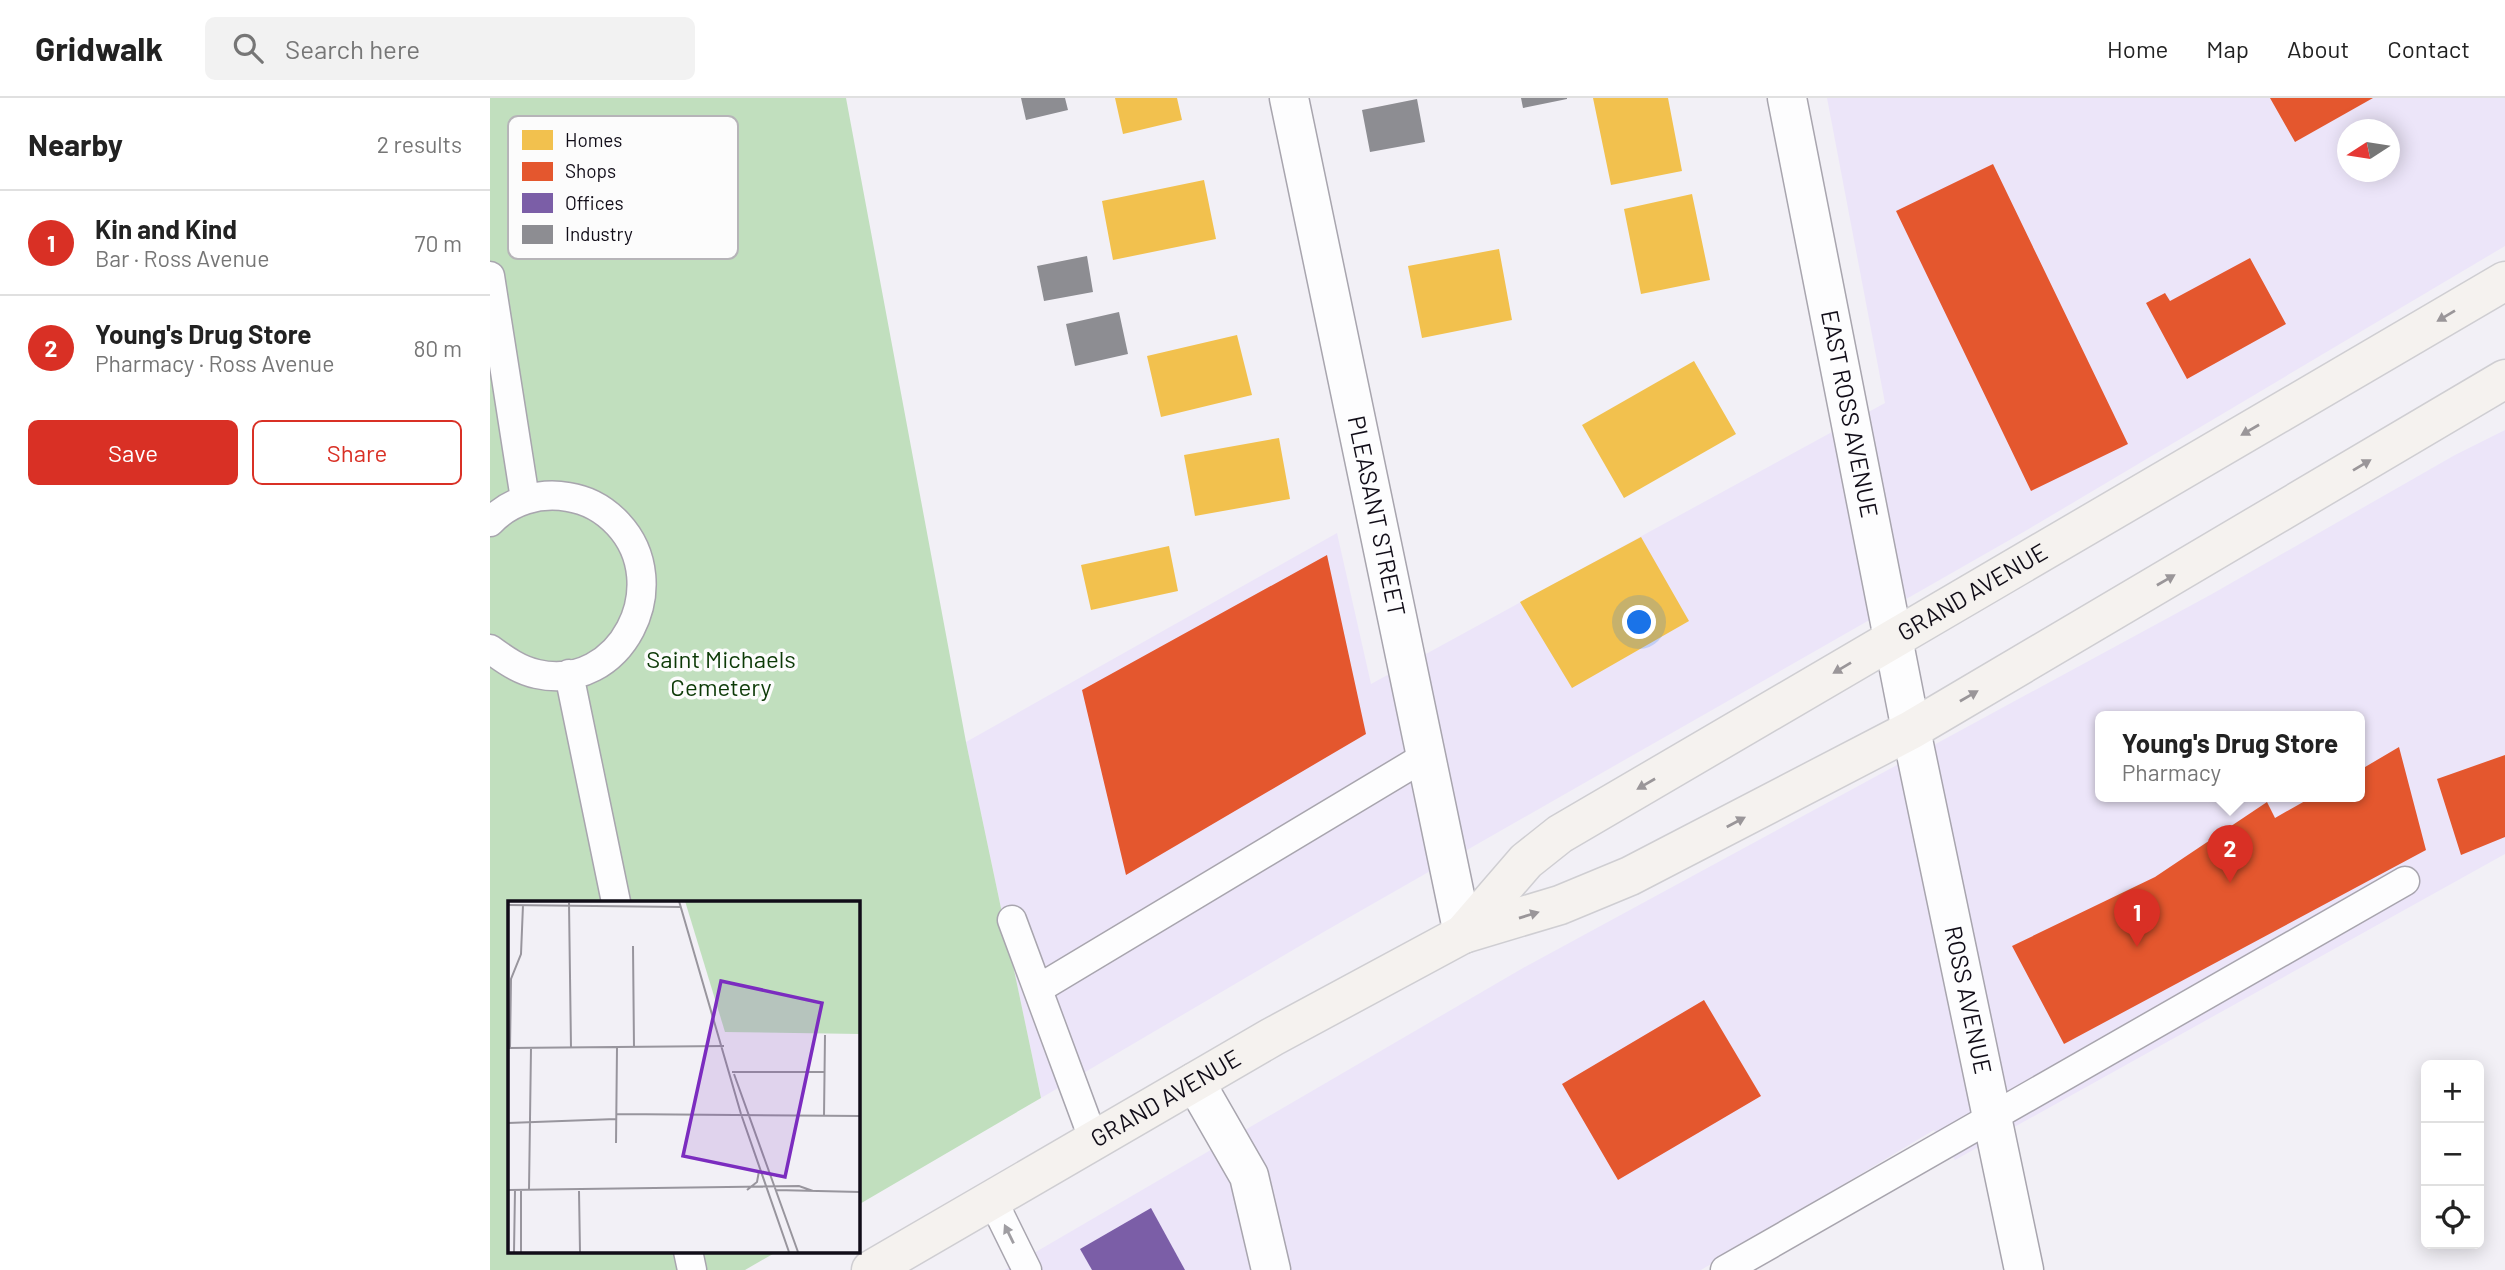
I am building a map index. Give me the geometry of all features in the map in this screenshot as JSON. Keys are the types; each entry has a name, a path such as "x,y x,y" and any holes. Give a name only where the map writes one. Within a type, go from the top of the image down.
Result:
{"main road":[{"name":"GRAND AVENUE","path":"1463,934 1512,875 1553,839 2505,281"},
{"name":"GRAND AVENUE","path":"871,1270 1195,1082 1463,934 1560,905 1630,876 1911,730 2505,379"},
{"path":"2426,427 2452,422 2505,404"}],"street":[{"name":"PLEASANT STREET","path":"1289,98 1463,934"},
{"name":"EAST ROSS AVENUE","path":"1787,98 1911,730"},
{"name":"ROSS AVENUE","path":"1911,730 2024,1270"},
{"path":"1195,1082 1249,1176 1271,1270"}],"lane":[{"path":"490,276 525,499"},
{"path":"490,522 499,513 525,499 554,494 583,499 609,514 629,536 641,563 644,593 636,621 620,646 597,665 569,674 539,674 510,664 490,649"},
{"path":"569,674 616,901"},
{"path":"1038,989 1426,756"},
{"path":"1725,1270 2405,881"},
{"path":"1012,920 1094,1141"},
{"path":"992,1199 1027,1270"},
{"path":"688,1252 692,1270"}],"shaded area":[{"path":"1827,98 2505,98 2505,246 2027,530 1327,930 1041,1098 966,742 1337,533 1371,684 1885,403"},
{"path":"2505,430 2505,854 1955,1160 1934,1130 1701,1270 1005,1270 1523,968 2212,594 2455,455"}],"green space":[{"name":"Saint Michaels Cemetery","path":"490,98 846,98 966,742 1041,1098 859,1204 859,901 508,901 508,1252 776,1252 745,1270 490,1270"}],"building: Homes":[{"path":"1115,98 1177,98 1182,120 1123,134"},
{"path":"1593,98 1668,98 1682,171 1611,185"},
{"path":"1204,180 1216,239 1113,260 1102,201"},
{"path":"1692,194 1710,280 1641,294 1624,209"},
{"path":"1499,249 1512,320 1422,338 1408,266"},
{"path":"1237,335 1252,395 1161,417 1147,356"},
{"path":"1694,361 1736,434 1624,498 1582,425"},
{"path":"1279,438 1290,499 1195,516 1184,455"},
{"path":"1641,537 1689,621 1572,688 1520,602"},
{"path":"1169,546 1178,591 1091,610 1081,565"}],"building: Shops":[{"path":"2270,98 2373,98 2295,142"},
{"path":"1993,164 2128,444 2031,491 1896,211"},
{"path":"2250,258 2286,324 2187,379 2146,303 2165,293 2170,301"},
{"path":"1327,555 1366,734 1126,875 1082,690"},
{"path":"2399,747 2426,850 2064,1044 2012,946 2155,877 2267,802 2275,818 2303,802 2365,802 2365,767"},
{"path":"2505,755 2505,837 2461,855 2437,779"},
{"path":"1704,1000 1761,1096 1618,1180 1562,1084"}],"building: Offices":[{"path":"1151,1208 1185,1270 1092,1270 1080,1249"}],"building: Industry":[{"path":"1021,98 1065,98 1068,110 1026,120"},
{"path":"1521,98 1567,98 1567,99 1523,108"},
{"path":"1417,99 1425,142 1370,152 1362,110"},
{"path":"1087,256 1093,292 1044,301 1037,266"},
{"path":"1119,312 1128,354 1075,366 1066,324"}],"place":[{"name":"Young's Drug Store","path":"2230,883"},
{"name":"Kin and Kind","path":"2137,947"}]}
